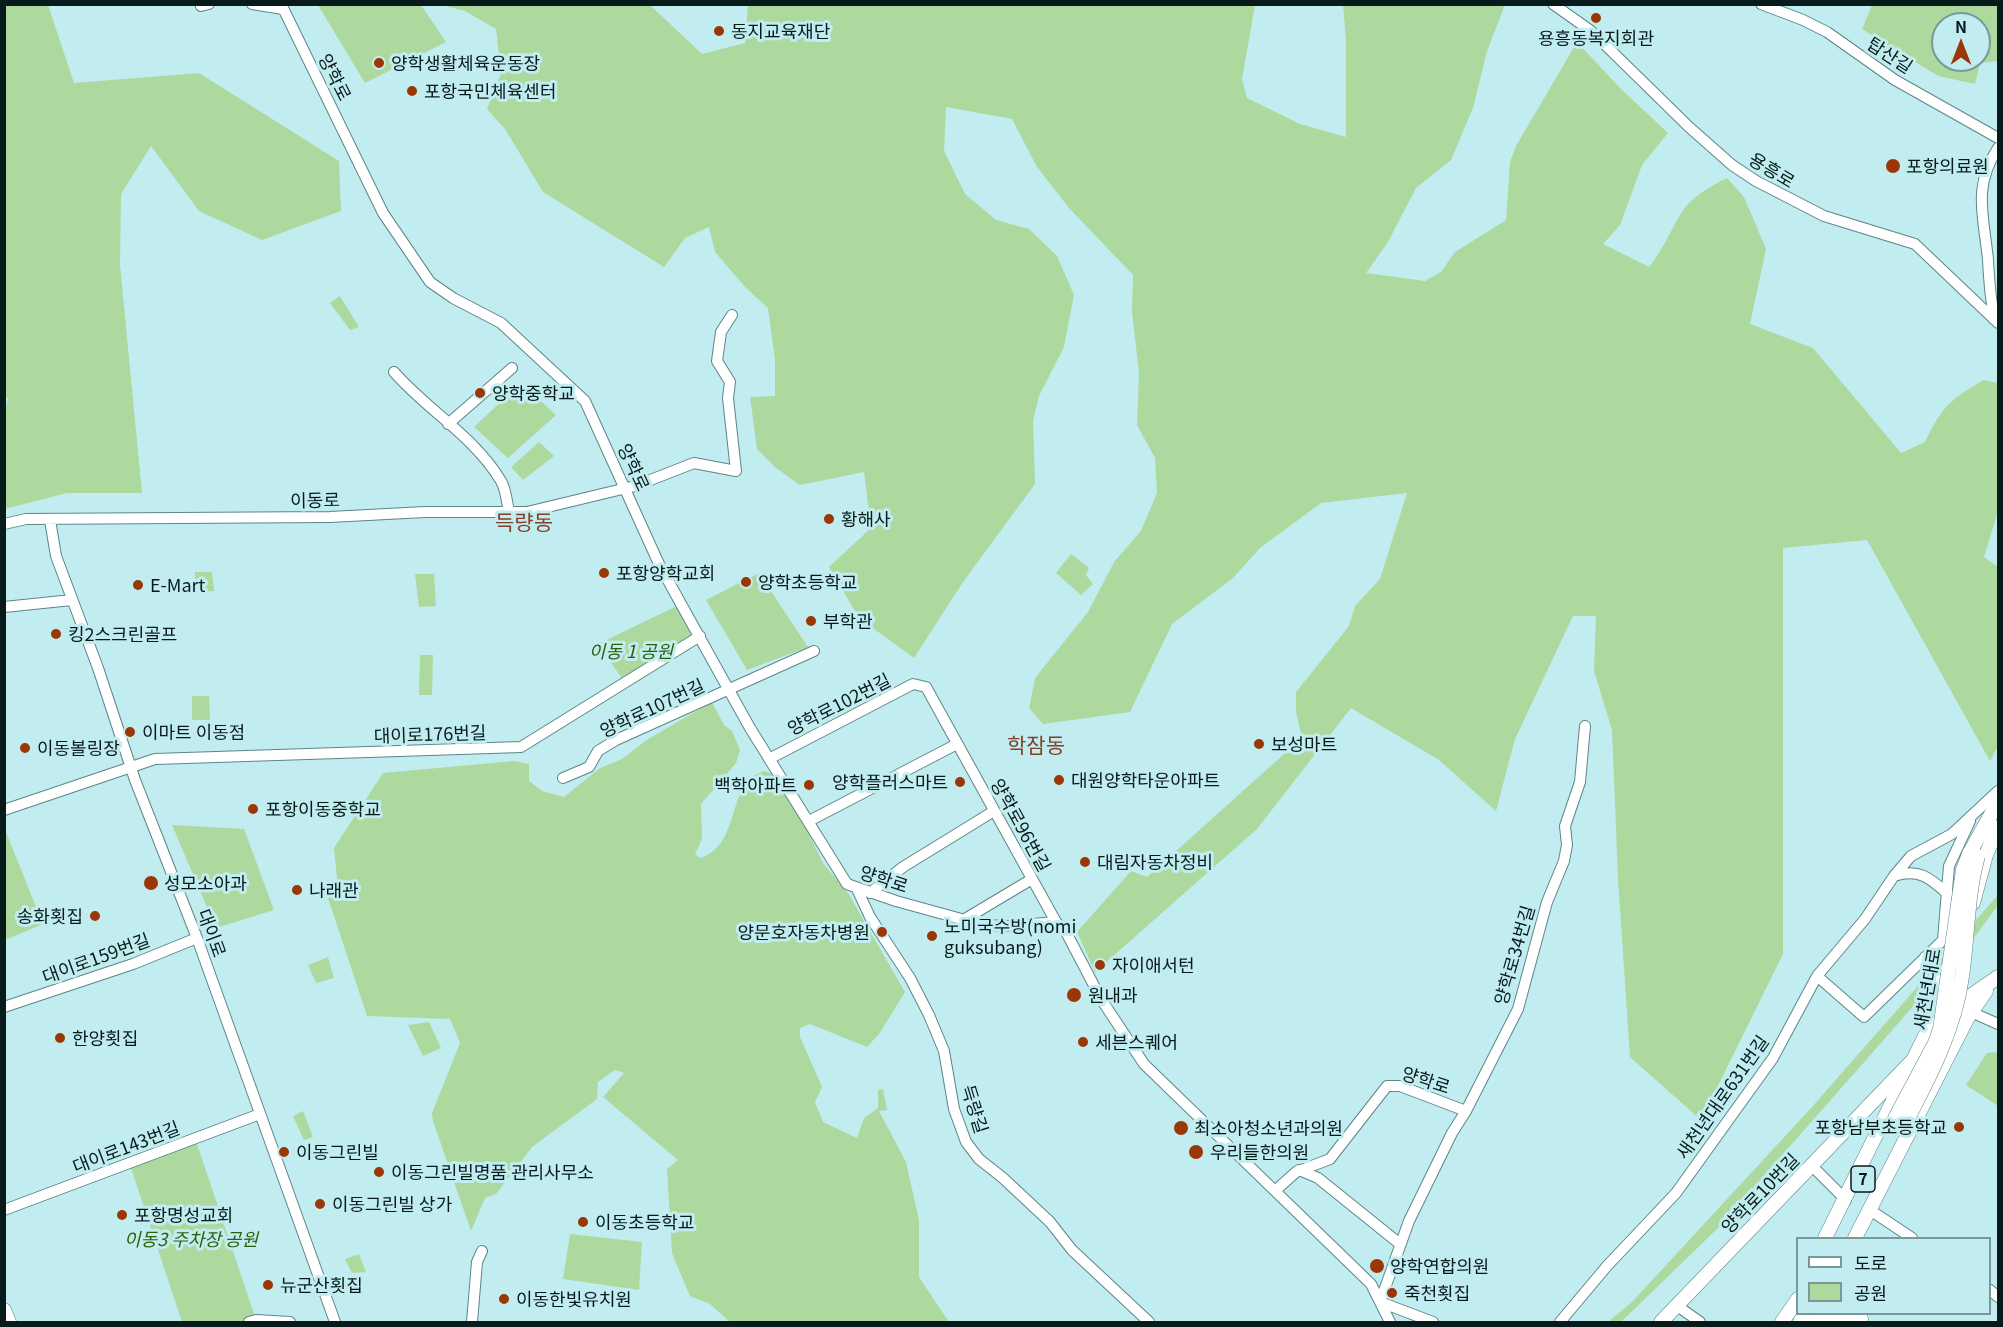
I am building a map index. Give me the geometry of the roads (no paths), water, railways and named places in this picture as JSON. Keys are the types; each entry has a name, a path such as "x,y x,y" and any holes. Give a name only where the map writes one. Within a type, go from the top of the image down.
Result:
{"main road":[{"name":"새천년대로","path":"1974,855 1998,802"},
{"name":"새천년대로","path":"1847,1237 1935,1043 1940,1029 1963,870 1998,818"},
{"path":"1943,940 1964,918 1976,898 1986,855 1998,827"},
{"path":"1826,1237 1925,1036 1953,1008 1996,979"},
{"path":"1856,1237 1971,1012 1996,979"},
{"path":"1913,1057 1928,1047 1950,1054"},
{"name":"양학로10번길","path":"1661,1323 1913,1057"},
{"name":"새천년대로","path":"1833,1237 1899,1123"},
{"path":"1782,1323 1796,1301"},
{"path":"4,1310 9,1323"},
{"path":"1811,1323 1832,1315"},
{"path":"1842,1315 1861,1318"}],"street":[{"path":"252,4 282,7"},
{"name":"용흥로","path":"1552,4 1591,32 1720,156 1748,176 1824,216 1915,244 1996,320"},
{"name":"탑산길","path":"1761,4 1827,32 1895,80 1998,138"},
{"name":"양학로","path":"282,7 383,213 430,282 515,335 585,401 659,564 769,759 847,884 870,893 983,925 1008,926 1056,922"},
{"path":"1996,320 1988,284 1980,190 1987,164 1998,148"},
{"name":"이동로","path":"4,524 20,520 527,512 644,483 694,463 736,471 728,398 730,382 717,361 721,332 732,315"},
{"path":"448,424 512,368"},
{"path":"394,372 413,393 465,438 503,483 509,512"},
{"name":"대이로","path":"50,520 54,549 102,678 130,767 197,938 335,1323"},
{"path":"4,607 72,600"},
{"name":"대이로176번길","path":"4,810 155,759 521,747 700,636"},
{"name":"양학로107번길","path":"563,778 589,767 598,751 616,740 814,651"},
{"name":"양학로102번길","path":"769,759 913,684 926,687"},
{"name":"양학로96번길","path":"926,687 1056,922"},
{"name":"양학로34번길","path":"1380,1302 1400,1244 1449,1139 1466,1111 1518,1009 1547,902 1564,861 1567,845 1565,826 1580,782 1585,726"},
{"path":"809,821 957,744"},
{"name":"새천년대로631번길","path":"1560,1323 1606,1266 1676,1193 1773,1058 1817,976 1865,919 1894,876 1911,856 1952,834 1998,792"},
{"path":"870,893 903,867 994,811"},
{"path":"1817,976 1864,1017 1943,940 1949,866 1975,813"},
{"path":"1894,876 1907,872 1923,873 1959,901 1976,898"},
{"path":"965,919 1032,879"},
{"name":"득량길","path":"857,889 870,917 910,978 929,1015 944,1052 954,1109 966,1142 979,1159 1004,1178 1041,1214 1072,1250 1149,1323"},
{"path":"1056,922 1066,932 1101,999 1144,1064 1235,1155 1276,1190 1371,1284 1390,1323"},
{"name":"대이로159번길","path":"4,1007 133,963 197,938"},
{"path":"1925,957 1953,1008 1971,1012 1998,1024"},
{"name":"양학로","path":"1276,1190 1299,1170 1330,1159 1348,1140 1387,1086 1400,1086 1466,1111"},
{"name":"대이로143번길","path":"4,1210 260,1114"},
{"path":"1811,1165 1846,1200"},
{"path":"1299,1170 1318,1178 1400,1244"},
{"path":"1870,1210 1909,1237"},
{"path":"472,1323 477,1262 482,1251"},
{"path":"1380,1302 1433,1323"},
{"path":"1676,1305 1700,1323"},
{"path":"249,1323 255,1320 290,1323"}],"place":[{"name":"용흥동복지회관","path":"1596,18"},
{"name":"동지교육재단","path":"719,31"},
{"name":"양학생활체육운동장","path":"379,63"},
{"name":"포항국민체육센터","path":"412,91"},
{"name":"포항의료원","path":"1893,166"},
{"name":"양학중학교","path":"480,393"},
{"name":"황해사","path":"829,519"},
{"name":"포항양학교회","path":"604,573"},
{"name":"양학초등학교","path":"746,582"},
{"name":"E-Mart","path":"138,585"},
{"name":"부학관","path":"811,621"},
{"name":"킹2스크린골프","path":"56,634"},
{"name":"이마트 이동점","path":"130,732"},
{"name":"보성마트","path":"1259,744"},
{"name":"이동볼링장","path":"25,748"},
{"name":"대원양학타운아파트","path":"1059,780"},
{"name":"양학플러스마트","path":"960,782"},
{"name":"백학아파트","path":"809,785"},
{"name":"포항이동중학교","path":"253,809"},
{"name":"대림자동차정비","path":"1085,862"},
{"name":"성모소아과","path":"151,883"},
{"name":"나래관","path":"297,890"},
{"name":"송화횟집","path":"95,916"},
{"name":"양문호자동차병원","path":"882,932"},
{"name":"노미국수방(nomi guksubang)","path":"932,936"},
{"name":"자이애서턴","path":"1100,965"},
{"name":"원내과","path":"1074,995"},
{"name":"한양횟집","path":"60,1038"},
{"name":"세븐스퀘어","path":"1083,1042"},
{"name":"포항남부초등학교","path":"1959,1127"},
{"name":"최소아청소년과의원","path":"1181,1128"},
{"name":"이동그린빌","path":"284,1152"},
{"name":"우리들한의원","path":"1196,1152"},
{"name":"이동그린빌명품 관리사무소","path":"379,1172"},
{"name":"이동그린빌 상가","path":"320,1204"},
{"name":"포항명성교회","path":"122,1215"},
{"name":"이동초등학교","path":"583,1222"},
{"name":"양학연합의원","path":"1377,1266"},
{"name":"뉴군산횟집","path":"268,1285"},
{"name":"죽천횟집","path":"1392,1293"},
{"name":"이동한빛유치원","path":"504,1299"}],"district":[{"name":"득량동","path":"524,522"},
{"name":"학잠동","path":"1036,745"}],"park label":[{"name":"이동 1 공원","path":"631,651"},
{"name":"이동3 주차장 공원","path":"191,1239"}]}
